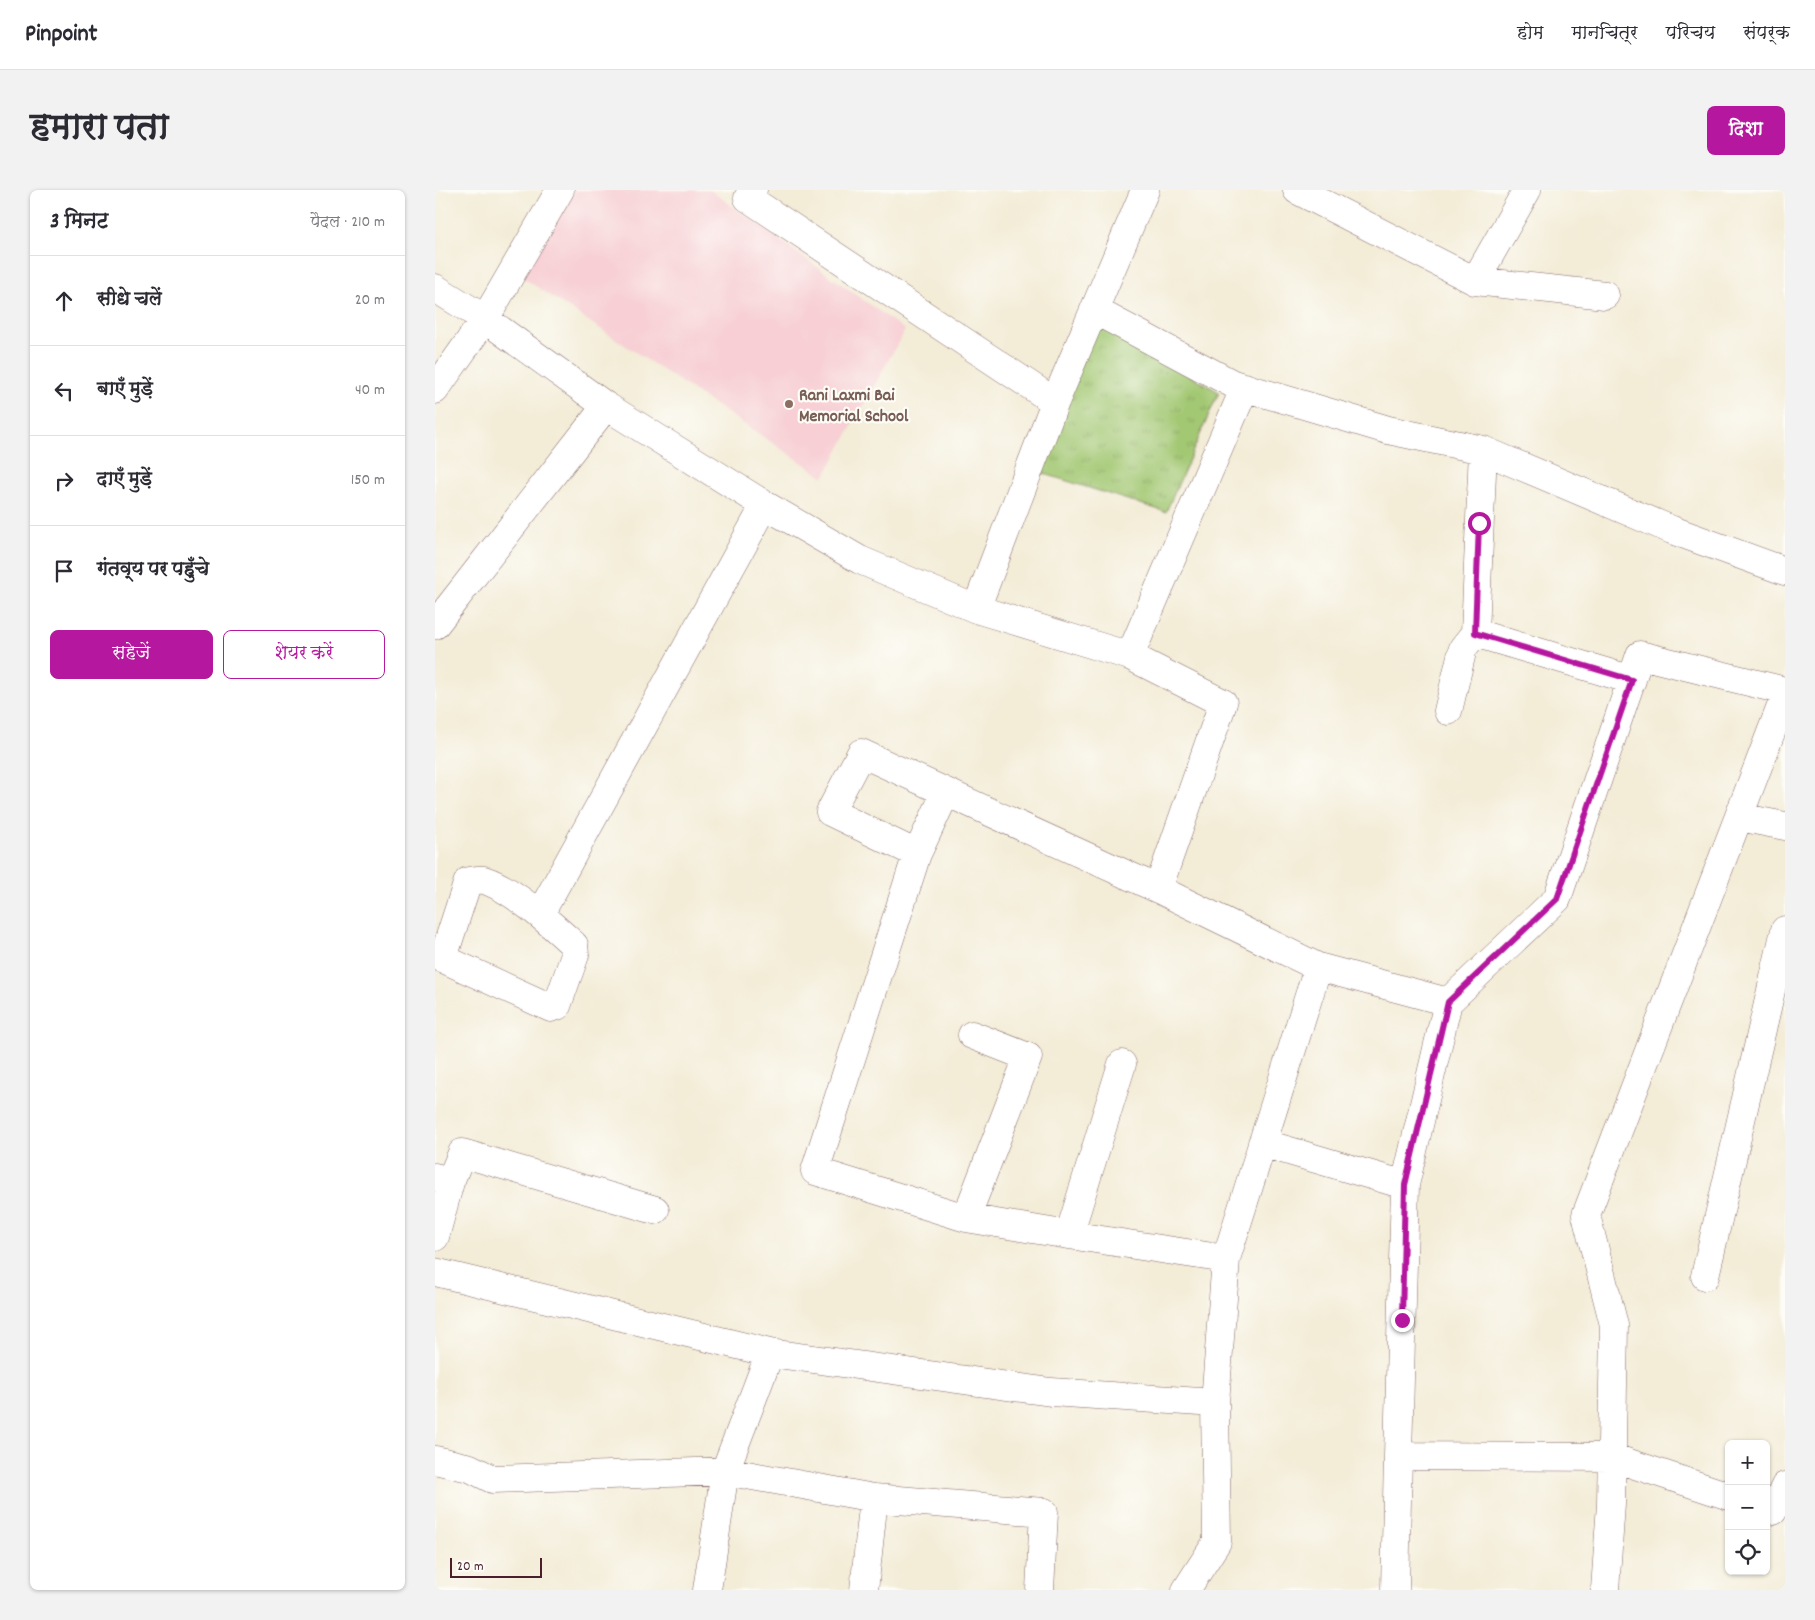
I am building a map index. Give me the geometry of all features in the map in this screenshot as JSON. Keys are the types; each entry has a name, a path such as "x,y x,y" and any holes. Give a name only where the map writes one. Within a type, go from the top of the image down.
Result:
{"street":[{"path":"435,390 485,319 560,190"},
{"path":"753,190 748,198 1055,402"},
{"path":"976,609 1055,402 1145,190"},
{"path":"1297,190 1475,281 1605,294"},
{"path":"1475,281 1527,190"},
{"path":"435,288 485,319 606,406 765,505 860,560 976,609 1130,656 1223,703 1158,889"},
{"path":"1094,310 1233,384 1388,430 1483,450 1672,530 1785,571"},
{"path":"1130,656 1245,387"},
{"path":"435,624 606,406"},
{"path":"1447,711 1463,648 1475,633 1483,450"},
{"path":"540,914 765,505"},
{"path":"1475,633 1632,680"},
{"path":"1395,1590 1405,1185 1448,1002 1557,899 1640,656 1785,691"},
{"path":"1606,1590 1611,1504 1614,1325 1586,1215 1785,696"},
{"path":"917,854 830,812 861,753 1158,889 1318,967 1448,1002"},
{"path":"946,792 917,854 815,1170 966,1218 1069,1236 1226,1259"},
{"path":"1739,817 1785,826"},
{"path":"482,880 503,889 540,914 574,946 575,955 557,1006 551,1008 439,956 468,881 482,880"},
{"path":"1705,1276 1785,930"},
{"path":"1186,1590 1217,1542 1215,1403 1226,1259 1318,967"},
{"path":"966,1218 1028,1056 972,1035"},
{"path":"1069,1236 1122,1064"},
{"path":"1262,1143 1405,1185"},
{"path":"435,1237 443,1179 462,1153 655,1210"},
{"path":"435,1272 770,1353 1051,1392 1215,1403"},
{"path":"707,1590 725,1471 770,1353"},
{"path":"1398,1456 1611,1457 1725,1495"},
{"path":"435,1460 470,1468 492,1479 725,1471 874,1498 1044,1512 1041,1590"},
{"path":"1775,1511 1785,1486"},
{"path":"865,1590 874,1498"}],"shaded area":[{"name":"Rani Laxmi Bai Memorial School","path":"576,190 710,190 905,330 824,477 522,277"}],"green space":[{"path":"1098,322 1219,392 1166,512 1035,471"}],"place":[{"name":"Rani Laxmi Bai Memorial School","path":"789,404"}],"route":[{"path":"1402,1320 1405,1185 1448,1002 1557,899 1632,680 1475,633 1479,523"}]}
